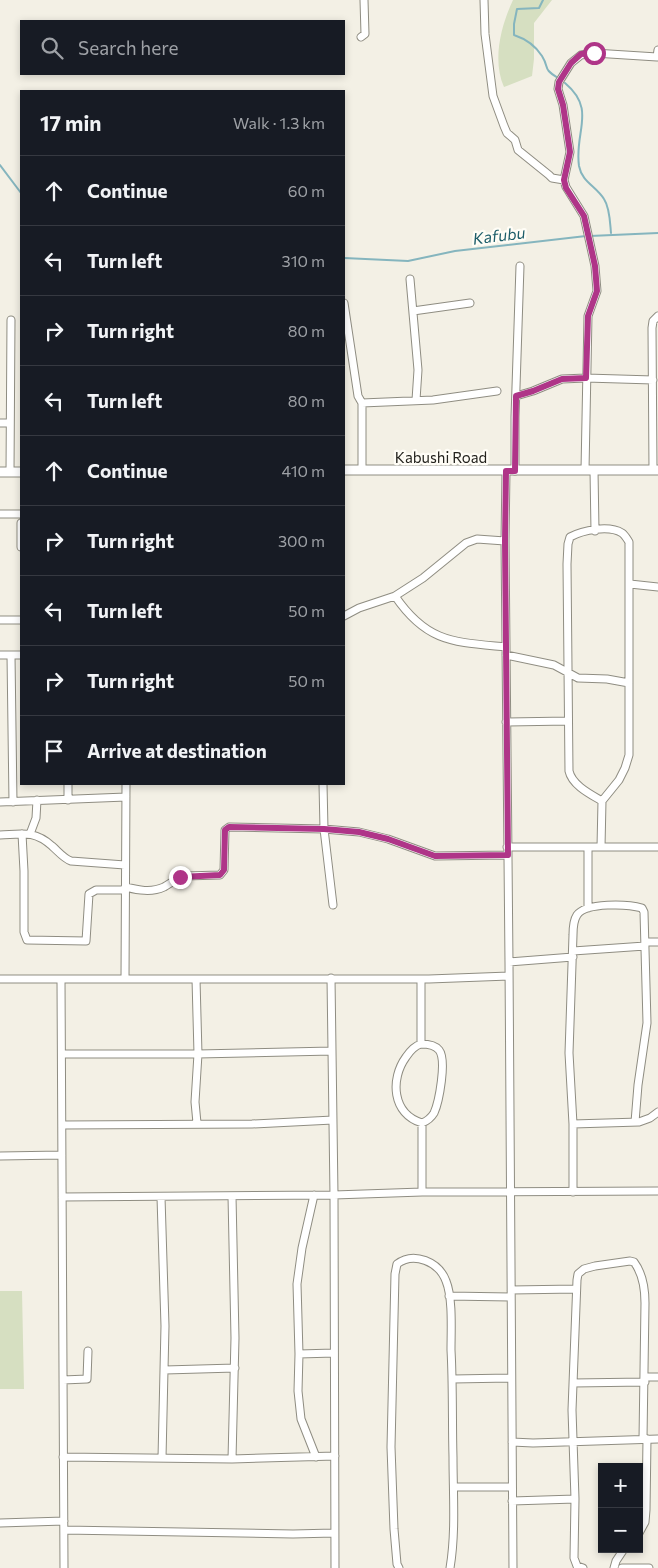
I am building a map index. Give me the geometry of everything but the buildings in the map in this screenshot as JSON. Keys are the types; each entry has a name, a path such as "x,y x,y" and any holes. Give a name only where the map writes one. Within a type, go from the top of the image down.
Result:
{"main road":[{"name":"Kabushi Road","path":"345,470 655,470"},
{"path":"0,472 20,472"}],"street":[{"path":"361,37 365,34 366,29 364,0"},
{"path":"484,0 485,34 493,96 507,133 515,140 518,150 552,178 564,180"},
{"path":"595,530 589,470 586,378 588,316 597,291 595,266 584,220 579,207 566,188 564,180 570,152 563,105 558,89 559,82 571,63 581,54 658,55"},
{"path":"513,1568 505,541 516,396 520,266"},
{"path":"410,279 418,370 416,400"},
{"path":"413,310 470,303"},
{"path":"345,310 358,396 362,403 362,470"},
{"path":"655,470 655,384 652,328 653,322 658,316"},
{"path":"10,472 11,320"},
{"path":"516,396 562,379 586,378 655,384"},
{"path":"362,403 433,400 497,391"},
{"path":"0,423 9,423"},
{"path":"0,514 20,514"},
{"path":"601,847 602,801 619,780 629,755 629,542 623,534 615,530 595,530 578,533 570,537 568,544 567,673 570,777 579,786 602,801"},
{"path":"345,615 359,608 395,596 423,578 466,543 477,538 505,541"},
{"path":"630,584 658,587"},
{"path":"395,596 406,612 428,632 439,637 506,651 549,664 584,680 607,679 629,683"},
{"path":"0,620 20,620"},
{"path":"0,655 20,655"},
{"path":"11,655 13,802"},
{"path":"506,722 568,721"},
{"path":"68,785 68,800"},
{"path":"125,979 126,865 124,804 126,785"},
{"path":"323,785 324,829 333,905"},
{"path":"0,802 126,797"},
{"path":"37,800 36,818 26,834 24,932 27,940 86,941 89,894 96,890 148,890 163,887 180,877 220,875 224,870 225,830 227,827 324,829 359,832 388,839 435,856 601,847 658,847"},
{"path":"0,835 26,834 40,836 63,857 71,860 126,865"},
{"path":"588,848 588,908"},
{"path":"572,1192 573,1124 569,1053 574,922 577,915 588,908 617,905 642,908 645,922 647,1023 635,1122"},
{"path":"509,962 658,942"},
{"path":"0,979 509,976"},
{"path":"330,978 334,1195 335,1568"},
{"path":"421,978 421,1044"},
{"path":"61,979 64,1568"},
{"path":"196,979 198,1054 195,1102 197,1123"},
{"path":"421,1044 440,1050 442,1058 438,1101 431,1117 422,1123 408,1115 395,1093 398,1069 412,1049 421,1044"},
{"path":"62,1054 198,1054 332,1051"},
{"path":"573,1124 635,1122 645,1120 658,1112"},
{"path":"62,1125 295,1123 333,1120"},
{"path":"422,1123 422,1192"},
{"path":"0,1156 62,1155"},
{"path":"62,1197 658,1191"},
{"path":"314,1195 302,1248 297,1284 298,1391 301,1419 316,1457"},
{"path":"232,1196 235,1368 232,1459"},
{"path":"161,1197 165,1370 162,1458"},
{"path":"399,1568 394,1528 391,1447 395,1274 397,1264 404,1259 415,1258 430,1262 438,1267 447,1282 449,1296 453,1380 454,1487 453,1542 450,1568"},
{"path":"579,1567 574,1553 575,1499 572,1441 572,1383 578,1274 580,1271 595,1266 621,1262 634,1262 644,1286 645,1296 646,1510 643,1524"},
{"path":"449,1296 576,1289"},
{"path":"63,1380 87,1380 88,1351"},
{"path":"299,1354 334,1353"},
{"path":"165,1370 235,1368"},
{"path":"572,1383 644,1380 658,1377"},
{"path":"453,1380 511,1378"},
{"path":"512,1442 658,1439"},
{"path":"63,1457 232,1459 335,1456"},
{"path":"454,1487 512,1486"},
{"path":"512,1501 575,1499"},
{"path":"0,1523 64,1521"},
{"path":"64,1530 334,1533"},
{"path":"614,1568 622,1553"},
{"path":"622,1568 649,1568"}],"green space":[{"path":"513,0 552,0 534,23 532,76 504,87 500,77 498,54 505,21"},
{"path":"0,1291 22,1291 24,1389 0,1389"}],"waterway":[{"path":"543,0 539,8 517,9 514,35 533,46 542,56 548,70 558,78"},
{"path":"565,83 575,93 580,102 582,112 578,153 579,166 583,176 606,203 611,233"},
{"name":"Kafubu","path":"0,165 20,192"},
{"name":"Kafubu","path":"590,236 658,233"},
{"name":"Kafubu","path":"345,258 408,261 455,251 586,236"}],"route":[{"path":"180,877 220,875 223,873 225,830 227,827 324,829 359,832 388,839 435,856 508,855 506,471 515,471 516,396 562,379 586,378 588,316 597,291 595,266 584,216 566,188 564,180 570,152 563,105 558,89 559,82 571,63 581,54 594,53"}]}
